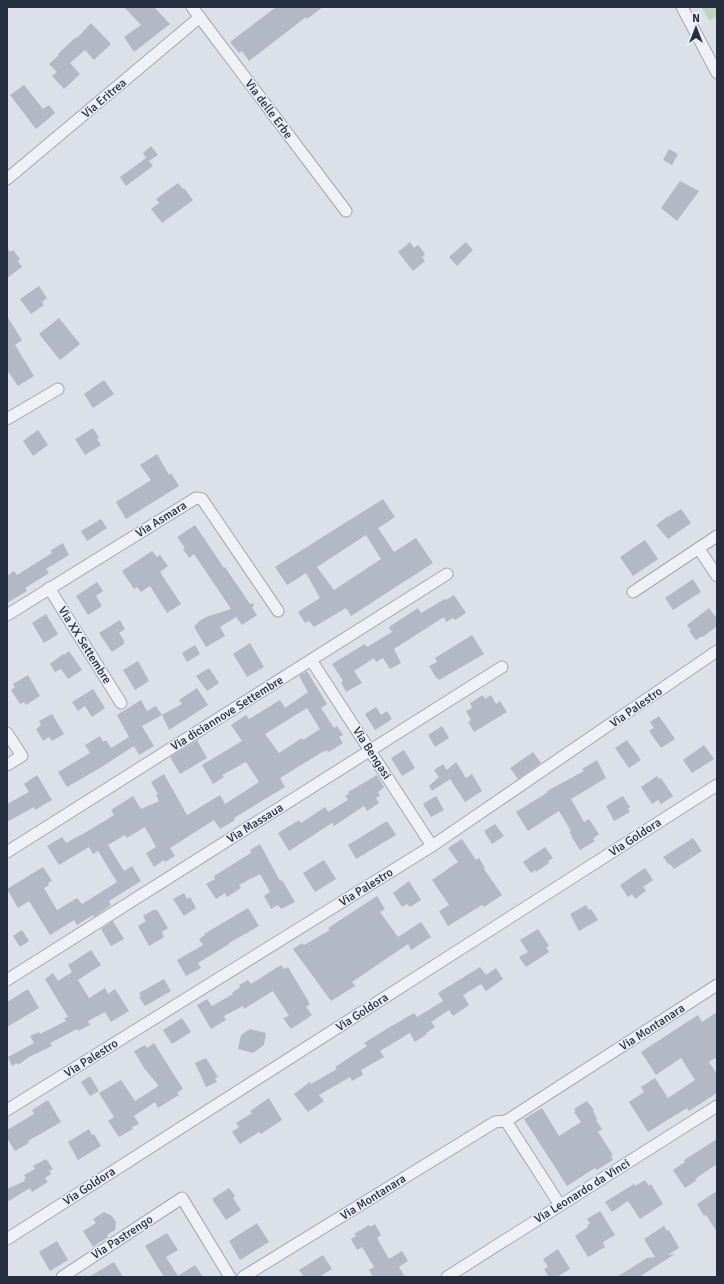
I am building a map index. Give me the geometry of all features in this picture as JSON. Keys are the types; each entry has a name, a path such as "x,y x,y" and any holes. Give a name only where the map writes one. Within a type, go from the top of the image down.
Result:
{"street":[{"name":"Via delle Erbe","path":"192,7 346,211"},
{"path":"682,7 717,73"},
{"name":"Via Eritrea","path":"7,180 200,17"},
{"path":"7,419 58,389"},
{"name":"Via Asmara","path":"7,615 196,498 202,499 278,611"},
{"path":"633,592 717,536"},
{"path":"699,548 717,576"},
{"name":"Via diciannove Settembre","path":"7,852 447,574"},
{"name":"Via XX Settembre","path":"49,588 121,703"},
{"name":"Via Palestro","path":"7,1110 432,846 717,651"},
{"name":"Via Bengasi","path":"311,660 432,846"},
{"name":"Via Massaua","path":"7,980 502,667"},
{"path":"7,732 22,756 7,765"},
{"name":"Via Goldora","path":"7,1239 717,785"},
{"name":"Via Montanara","path":"243,1277 495,1122 506,1121 717,985"},
{"name":"Via Leonardo da Vinci","path":"447,1277 717,1106"},
{"path":"506,1121 560,1205"},
{"name":"Via Pastrengo","path":"62,1277 182,1198 230,1277"}],"green space":[{"path":"701,7 717,7 717,16 710,21"}],"building":[{"path":"124,7 154,7 170,24 134,52 124,37 141,25"},
{"path":"276,7 323,7 307,19 306,17 249,61 242,51 239,53 230,42"},
{"path":"91,23 111,44 94,60 85,50 70,63 80,74 64,89 52,76 57,72 49,64"},
{"path":"24,85 43,109 49,105 55,113 36,129 10,95"},
{"path":"151,146 158,155 149,161 153,166 126,186 120,177 146,158 143,153"},
{"path":"669,149 678,154 672,165 663,160"},
{"path":"680,181 699,191 677,221 661,208"},
{"path":"178,183 193,200 162,223 151,209 159,203 156,199"},
{"path":"410,242 414,248 418,245 425,254 422,257 425,261 413,271 398,252"},
{"path":"466,242 473,250 457,266 449,257"},
{"path":"7,247 10,252 13,250 20,259 18,261 22,267 7,278"},
{"path":"39,286 47,298 42,302 44,305 31,314 20,299"},
{"path":"7,316 22,340 15,345 34,376 18,386 7,370"},
{"path":"59,318 80,344 60,360 39,334"},
{"path":"104,380 114,394 93,408 84,394"},
{"path":"93,428 101,445 85,455 75,439"},
{"path":"38,430 48,445 33,456 23,441"},
{"path":"157,454 169,475 171,473 179,486 126,519 116,502 151,480 140,465"},
{"path":"383,499 395,517 378,528 394,552 416,538 433,563 351,616 346,608 314,627 309,621 305,623 298,612 320,598 306,573 287,585 275,567","holes":["366,535 381,559 334,590 317,567"]},
{"path":"681,509 691,523 668,539 656,525"},
{"path":"101,519 107,528 87,541 81,531"},
{"path":"195,525 250,604 253,603 254,606 252,607 257,615 242,625 236,617 220,627 225,636 206,647 194,627 199,621 206,617 231,609 194,554 189,558 183,549 185,548 177,537"},
{"path":"645,540 658,559 633,576 620,557"},
{"path":"63,543 69,555 46,569 49,573 25,588 27,591 7,603 7,576 14,571 17,575 52,553 51,550"},
{"path":"152,551 157,557 160,555 168,566 160,572 181,604 167,613 150,586 141,592 137,587 134,589 122,571"},
{"path":"693,579 701,592 673,610 665,598"},
{"path":"97,582 103,591 96,596 102,606 88,615 76,596"},
{"path":"454,595 466,613 455,620 453,618 446,622 444,617 394,649 401,663 390,669 383,658 376,662 374,658 354,671 362,683 346,692 341,682 343,681 332,664 365,644 367,647 392,632 389,627 418,608 421,613"},
{"path":"709,608 717,619 717,626 703,637 702,636 696,640 689,631 691,630 687,625"},
{"path":"46,614 58,634 44,643 32,623"},
{"path":"120,620 125,629 119,633 124,640 124,644 112,652 99,633"},
{"path":"472,635 484,654 439,680 438,678 437,679 429,666 437,662 435,658"},
{"path":"250,643 264,667 247,677 233,654"},
{"path":"195,645 200,654 187,662 182,653"},
{"path":"69,651 82,670 68,679 61,669 55,672 50,664"},
{"path":"138,661 149,681 135,690 123,670"},
{"path":"209,668 219,683 207,691 196,676"},
{"path":"307,671 327,704 321,708 334,728 337,726 343,735 339,737 343,743 329,752 327,750 325,752 324,751 280,778 285,787 234,818 235,820 220,829 214,820 170,848 175,856 165,862 164,860 154,867 146,853 156,847 145,827 127,838 125,835 108,845 124,871 132,866 141,881 109,901 111,905 94,917 93,915 77,925 74,920 50,935 29,901 18,908 7,889 43,867 52,881 44,888 57,910 77,898 82,904 117,882 98,851 93,854 89,847 59,865 47,846 62,837 66,843 88,831 114,815 111,810 133,796 141,809 159,801 156,795 158,794 151,782 164,774 187,815 220,795 225,804 259,782 246,762 222,775 224,777 213,784 202,765 242,741 231,725 246,715 249,719 280,700 285,708 308,692 299,676","holes":["307,708 320,729 303,740 302,738 279,753 265,734"]},
{"path":"28,675 40,696 26,705 24,702 20,704 11,690 15,687 13,684"},
{"path":"197,688 208,705 169,730 162,715 182,704 179,700"},
{"path":"93,689 105,708 92,717 85,706 78,711 72,702"},
{"path":"483,695 485,699 491,695 496,704 500,701 507,712 474,732 468,722 471,720 466,711 472,708 470,703"},
{"path":"141,700 147,711 156,706 162,715 142,726 154,746 139,755 134,746 67,787 58,772 90,753 85,745 100,736 103,742 106,740 111,748 129,737 117,715"},
{"path":"376,707 381,715 387,711 392,719 375,730 365,714"},
{"path":"52,714 64,734 52,741 49,737 43,741 36,729 41,725 39,721"},
{"path":"659,716 675,739 661,748 649,731 654,728 650,722"},
{"path":"442,726 449,738 435,747 428,735"},
{"path":"197,740 207,758 180,774 170,757"},
{"path":"627,740 641,760 629,768 615,748"},
{"path":"704,745 714,759 692,773 683,760"},
{"path":"404,750 415,768 402,776 391,758"},
{"path":"533,752 541,763 518,779 510,768"},
{"path":"597,760 606,778 571,799 584,822 589,819 599,834 593,839 595,841 580,850 571,836 569,832 571,831 559,811 528,831 516,812 548,792 547,791 584,771 582,769"},
{"path":"456,762 466,778 472,774 482,791 465,802 450,779 432,791 429,786 439,777 434,770 443,764 447,770"},
{"path":"37,775 52,800 35,810 34,807 7,822 7,804 29,792 24,784"},
{"path":"377,775 384,787 378,792 380,796 376,798 379,803 367,811 364,806 334,826 332,823 289,851 278,833 299,820 301,823 325,807 328,812 348,800 345,796 349,794 348,792"},
{"path":"657,776 659,779 661,778 673,796 661,804 658,800 652,804 641,787"},
{"path":"436,796 444,810 431,817 423,804"},
{"path":"623,796 630,807 628,809 630,812 614,821 606,806"},
{"path":"387,821 396,835 356,859 348,845"},
{"path":"495,824 504,836 492,844 484,831"},
{"path":"693,838 702,851 674,869 663,857"},
{"path":"462,839 476,860 479,858 485,868 484,869 502,895 484,907 482,905 448,926 439,911 449,905 432,880 458,862 448,848"},
{"path":"260,844 280,881 282,880 295,902 281,909 278,905 271,909 264,896 270,892 260,874 239,885 241,888 227,897 225,893 216,899 206,884 215,879 214,876 251,853 250,850"},
{"path":"545,847 553,858 548,861 549,863 536,872 535,870 531,873 523,862"},
{"path":"324,860 336,879 315,892 303,873"},
{"path":"645,868 653,880 643,887 646,891 635,899 632,894 628,897 620,885"},
{"path":"409,881 421,900 410,907 407,904 402,907 393,893"},
{"path":"184,893 187,899 190,897 196,908 184,916 173,899"},
{"path":"377,896 385,909 380,912 398,937 421,922 431,937 411,950 408,944 352,982 355,986 331,1001 293,949 302,943 304,945 330,930 328,928"},
{"path":"586,905 589,910 591,909 598,920 579,931 570,914"},
{"path":"248,908 259,926 198,963 201,968 186,976 177,960 203,945 199,939 205,935 204,934"},
{"path":"153,910 157,910 168,928 162,932 164,937 149,946 138,926 146,921 143,916"},
{"path":"113,921 124,939 111,946 101,929"},
{"path":"538,929 549,946 546,947 549,952 526,967 519,957 528,952 520,940"},
{"path":"22,930 29,941 20,947 13,936"},
{"path":"91,950 101,965 78,980 89,998 105,988 108,994 115,989 129,1011 111,1022 105,1012 88,1021 90,1025 78,1031 77,1029 50,1043 52,1046 29,1057 18,1065 17,1063 12,1066 8,1057 34,1043 30,1036 39,1032 40,1034 66,1021 64,1018 68,1017 45,979 53,973 58,981 72,972 68,965"},
{"path":"281,965 284,969 288,967 310,1004 306,1007 312,1015 291,1029 283,1018 289,1016 273,991 244,1009 243,1006 224,1016 226,1020 211,1029 197,1005 207,999 212,1006 233,994 232,993 240,987 239,985 248,980 251,984"},
{"path":"480,967 486,975 496,968 503,979 486,991 481,984 463,995 469,1005 453,1016 449,1010 431,1022 435,1027 415,1042 410,1033 380,1051 384,1057 361,1070 363,1075 352,1081 350,1077 319,1095 324,1101 308,1112 294,1094 310,1082 311,1084 337,1069 335,1067 367,1046 364,1043 414,1013 417,1017 443,1001 438,993"},
{"path":"164,979 171,991 145,1006 139,997 141,996 139,993"},
{"path":"28,989 39,1008 7,1027 7,1002"},
{"path":"717,1012 717,1057 709,1062 717,1074 717,1093 689,1111 687,1108 648,1132 629,1102 644,1092 641,1087 655,1078 668,1098 695,1080 681,1058 656,1075 641,1052 698,1015 702,1022"},
{"path":"182,1018 191,1032 172,1044 163,1030"},
{"path":"250,1029 266,1033 264,1045 253,1053 238,1049 241,1035"},
{"path":"154,1043 183,1089 177,1093 179,1095 158,1108 155,1102 134,1116 139,1124 132,1127 133,1129 119,1137 108,1121 114,1117 99,1093 121,1080 135,1101 157,1087 158,1085 144,1068 134,1051 145,1045 147,1048"},
{"path":"206,1058 218,1077 215,1078 217,1082 206,1087 195,1063"},
{"path":"90,1076 99,1091 90,1096 81,1082"},
{"path":"269,1098 282,1120 261,1134 259,1132 240,1144 232,1132 239,1127 236,1123 252,1113 250,1111"},
{"path":"48,1100 61,1122 28,1141 29,1143 15,1151 7,1138 7,1130 34,1114 32,1110"},
{"path":"587,1101 594,1110 596,1120 602,1129 598,1132 613,1155 611,1156 613,1160 597,1170 595,1168 567,1186 524,1119 542,1108 559,1136 581,1122 574,1112 576,1111 574,1109"},
{"path":"89,1129 92,1135 94,1134 101,1146 78,1160 68,1142"},
{"path":"717,1139 717,1164 685,1188 673,1170 685,1162 684,1160"},
{"path":"46,1159 53,1169 49,1171 51,1174 45,1178 48,1182 32,1192 30,1188 7,1202 7,1189 25,1181 24,1179 26,1178 24,1175 35,1169 33,1166"},
{"path":"645,1180 649,1186 651,1184 663,1204 640,1219 628,1201 612,1212 605,1202 634,1184 635,1186"},
{"path":"229,1188 235,1196 233,1198 241,1210 226,1220 212,1199"},
{"path":"717,1191 717,1232 706,1215 704,1216 697,1204"},
{"path":"600,1211 615,1235 603,1242 605,1247 588,1257 575,1236 588,1227 587,1226 590,1223 587,1219"},
{"path":"104,1212 112,1216 116,1222 115,1230 107,1235 108,1237 93,1247 83,1231 96,1223 93,1219"},
{"path":"257,1223 269,1242 240,1260 229,1241"},
{"path":"375,1224 381,1235 377,1238 389,1259 402,1251 408,1261 399,1267 405,1277 373,1277 369,1270 374,1267 362,1247 357,1250 351,1239 356,1236 354,1234 369,1225 370,1227"},
{"path":"664,1226 667,1231 669,1230 679,1248 668,1255 675,1254 639,1277 617,1277 647,1258 655,1257 644,1239"},
{"path":"167,1233 178,1250 166,1257 178,1276 195,1265 203,1277 164,1277 145,1246"},
{"path":"57,1241 68,1260 50,1271 39,1252"},
{"path":"558,1249 570,1269 557,1277 549,1277 544,1269 548,1267 543,1259"},
{"path":"323,1255 332,1269 319,1277 304,1277 299,1270"},
{"path":"114,1262 123,1277 89,1277"}]}
